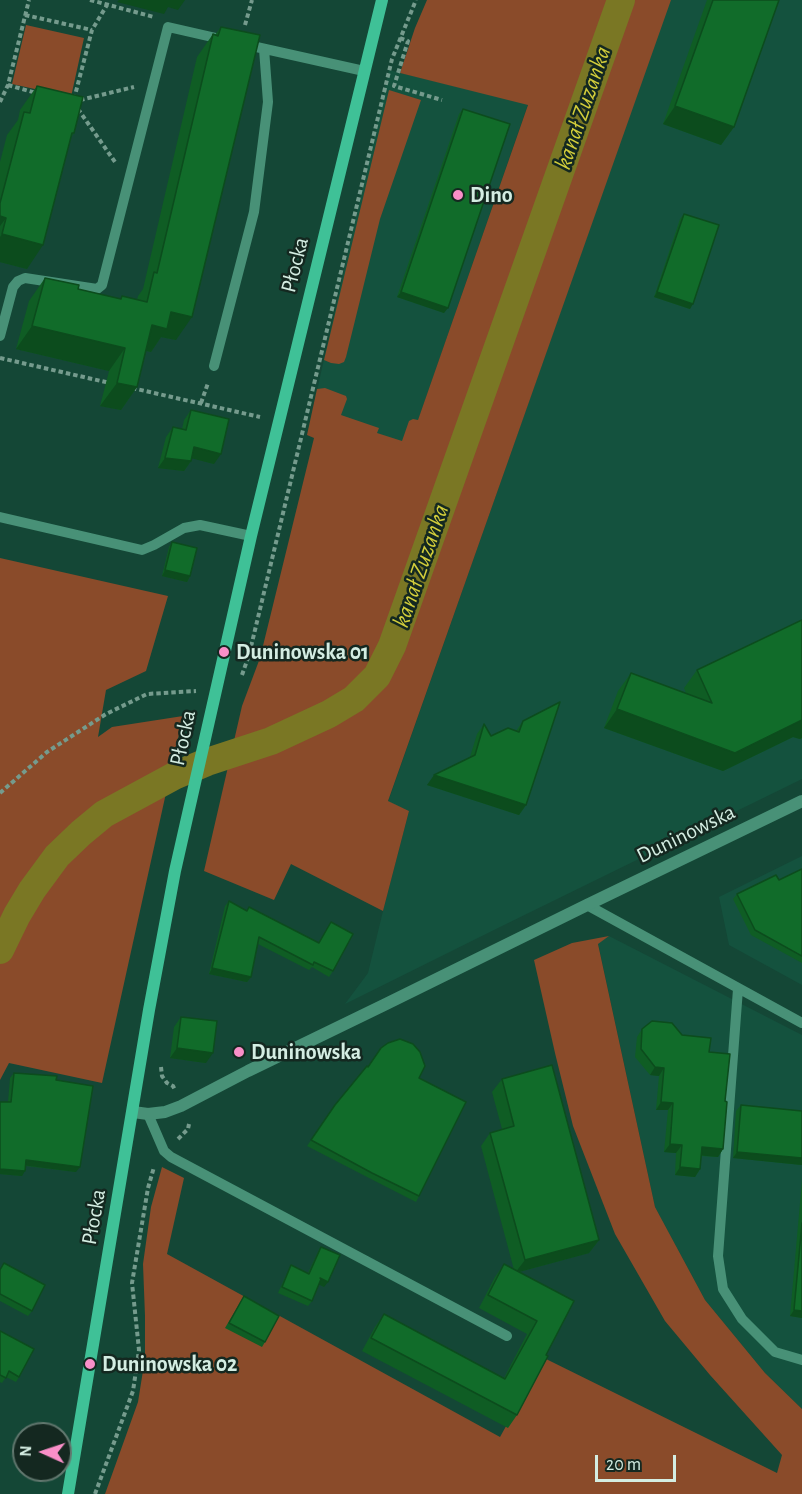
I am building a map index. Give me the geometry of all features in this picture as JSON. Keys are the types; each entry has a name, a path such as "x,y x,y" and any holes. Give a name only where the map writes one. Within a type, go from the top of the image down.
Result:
{"street":[{"name":"Płocka","path":"68,1494 149,1010 175,871 251,536 382,0"},
{"name":"Duninowska","path":"133,1112 148,1114 165,1112 181,1106 248,1071 802,801"}],"lane":[{"path":"0,336 13,287 18,281 25,278 97,289 102,285 168,27 364,71"},
{"path":"214,366 254,212 268,102 264,49"},
{"path":"0,282 13,287"},
{"path":"0,516 142,549 184,528 200,525 251,536"},
{"path":"587,905 802,1023"},
{"path":"738,989 718,1256 723,1289 742,1319 775,1352 802,1360"},
{"path":"148,1114 164,1151 171,1157 507,1336"}],"path":[{"path":"0,102 8,85 29,0"},
{"path":"90,0 163,19 168,27"},
{"path":"240,43 252,0"},
{"path":"242,676 252,644 392,59 416,0"},
{"path":"73,102 93,30 107,5"},
{"path":"25,15 93,30"},
{"path":"400,38 408,41 394,86 442,100"},
{"path":"73,102 155,81"},
{"path":"8,85 40,94"},
{"path":"73,102 129,182"},
{"path":"0,358 111,383"},
{"path":"123,386 261,417"},
{"path":"0,793 47,752 105,714 147,694 215,692"}],"shaded area":[{"path":"427,0 671,0 388,801 409,811 383,911 291,864 274,900 204,871 242,706 260,658 314,438 307,435 317,389 325,388 346,396 341,415 379,428 377,433 402,441 409,421 418,420 528,105 400,73"},
{"path":"670,0 802,0 802,779 345,1004 368,973 409,811 388,802"},
{"path":"26,25 84,38 71,97 12,84"},
{"path":"389,70 528,104 405,458 307,435"},
{"path":"389,90 421,100 380,219 346,357 344,362 339,364 331,363 324,360"},
{"path":"0,558 168,596 146,671 106,690 98,737 112,727 183,716 102,1083 9,1063 0,1080"},
{"path":"802,856 802,985 729,945 719,897"},
{"path":"609,936 802,1035 802,1409 765,1373 705,1300 655,1207 598,943"},
{"path":"609,936 598,944 655,1207 705,1300 765,1373 802,1409 802,1494 105,1494 138,1402 145,1358 143,1264 151,1207 162,1167 184,1178 167,1254 500,1437 544,1358 777,1473 782,1455 665,1321 615,1234 573,1126 534,960 572,943"}],"building":[{"path":"713,0 779,0 734,127 675,106"},
{"path":"221,27 260,35 192,317 171,312 167,329 152,325 137,387 117,383 125,348 32,326 45,278 79,285 78,289 121,299 122,296 147,302 154,272 157,273 213,34 218,36"},
{"path":"37,86 83,97 43,245 2,234 6,218 0,216 0,203 24,112 30,113"},
{"name":"Dino","path":"463,109 510,124 448,308 401,292"},
{"path":"684,214 719,225 693,304 657,292"},
{"path":"191,410 229,419 221,454 194,447 191,461 165,458 173,427 186,430"},
{"path":"172,542 197,548 190,576 165,570"},
{"path":"802,620 802,720 735,753 617,709 631,673 712,703 697,670"},
{"path":"560,702 526,805 434,775 475,755 484,724 491,736 508,728 519,732 523,721"},
{"path":"802,869 802,956 755,930 737,894 776,875 779,880"},
{"path":"229,901 247,911 249,907 319,943 331,922 353,934 333,971 314,962 313,965 259,937 251,977 212,968"},
{"path":"181,1017 217,1021 213,1053 177,1048"},
{"path":"652,1021 672,1023 682,1035 711,1038 709,1052 730,1054 723,1149 702,1147 700,1169 680,1167 682,1145 670,1144 673,1103 661,1102 664,1068 655,1067 641,1049 642,1029"},
{"path":"400,1039 413,1044 420,1052 425,1066 419,1078 466,1102 419,1196 311,1140 335,1105 368,1067 381,1048"},
{"path":"552,1065 599,1240 525,1260 490,1133 514,1126 502,1079"},
{"path":"14,1073 57,1076 56,1080 93,1086 80,1167 26,1160 25,1171 0,1169 0,1102 11,1102"},
{"path":"741,1105 802,1111 802,1158 737,1152"},
{"path":"802,1223 802,1311 794,1310"},
{"path":"321,1247 340,1255 328,1282 320,1278 312,1301 282,1287 291,1265 309,1274"},
{"path":"4,1263 45,1285 32,1311 0,1294 0,1270"},
{"path":"504,1264 574,1301 517,1415 371,1338 384,1314 505,1379 537,1321 488,1295"},
{"path":"244,1296 279,1316 265,1342 229,1323"},
{"path":"0,1331 34,1349 19,1377 9,1371 6,1378 0,1375"}],"waterway":[{"name":"kanał Zuzanka","path":"0,950 32,890 57,856 104,814 176,775 271,741 329,714 354,699 377,676 392,646 621,0"}],"place":[{"name":"Dino","path":"458,195"},
{"name":"Duninowska 01","path":"224,652"},
{"name":"Duninowska","path":"239,1052"},
{"name":"Duninowska 02","path":"90,1364"}]}
